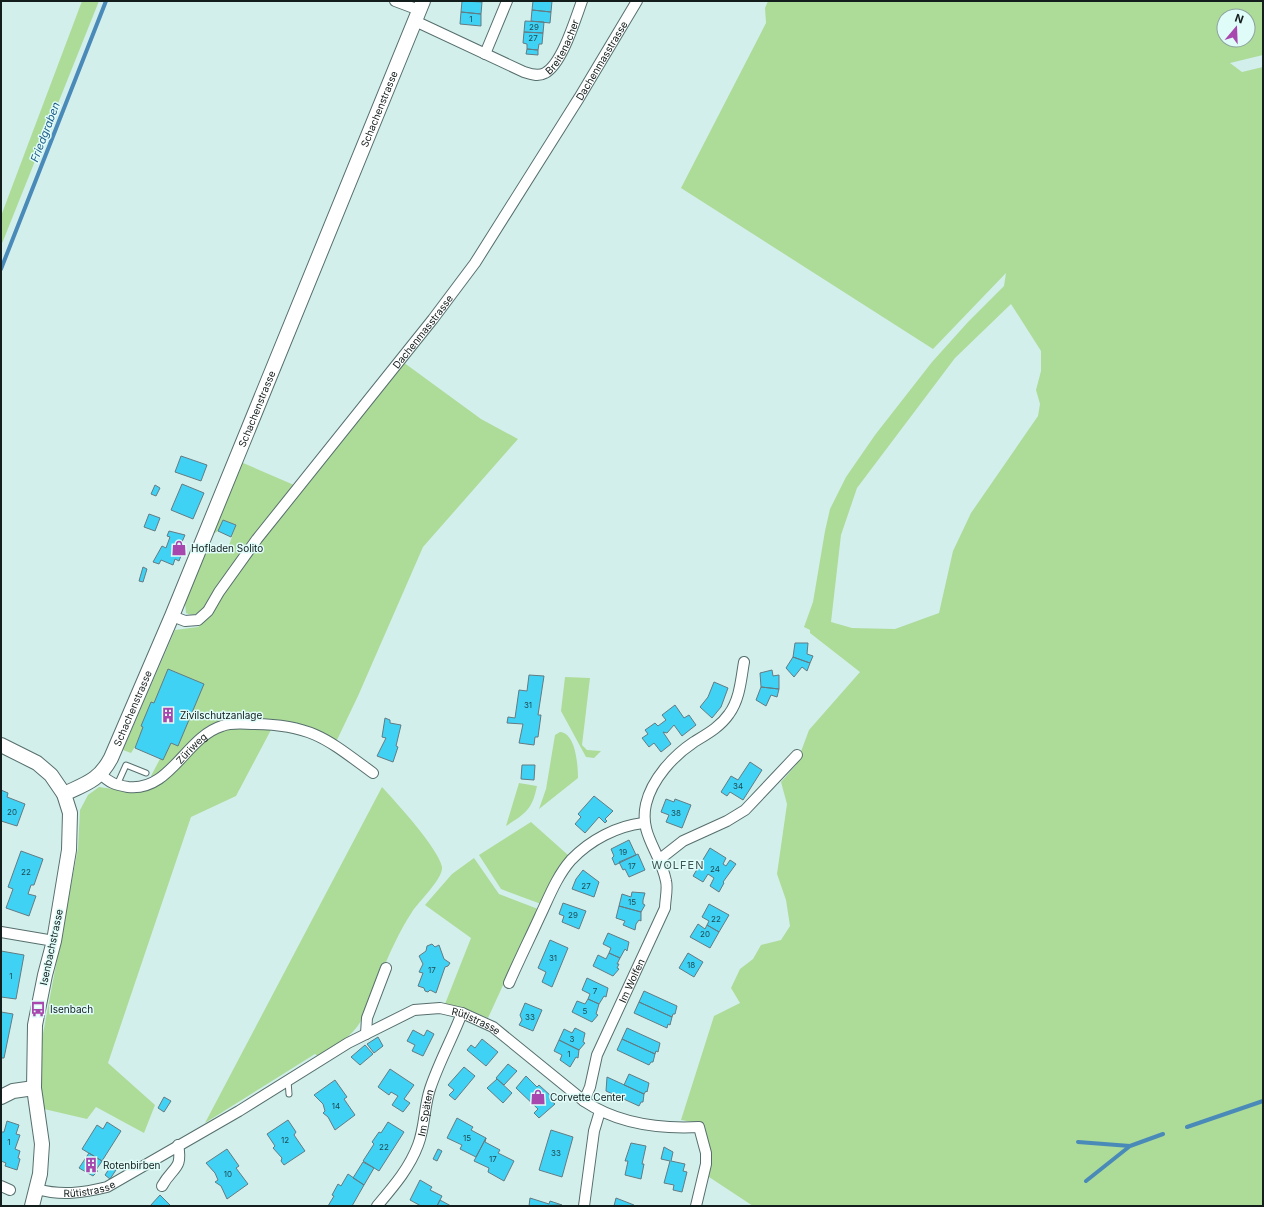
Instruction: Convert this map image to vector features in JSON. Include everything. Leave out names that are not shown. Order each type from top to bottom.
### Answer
[{"type":"street","name":"Breitenacher","points":[[394,1],[419,11],[485,54],[534,75],[544,74],[554,67],[582,1]]},
{"type":"street","points":[[485,54],[507,1]]},
{"type":"street","name":"Dachenmasstrasse","points":[[172,616],[185,621],[198,620],[208,611],[219,592],[257,539],[433,319],[475,263],[637,1]]},
{"type":"street","name":"Schachenstrasse","points":[[64,794],[90,782],[101,774],[111,758],[172,616],[419,11]]},
{"type":"street","name":"Im Wolfen","points":[[584,1101],[590,1087],[597,1055],[665,908],[667,883],[660,859],[649,840],[643,823],[646,803],[652,788],[670,762],[693,743],[714,730],[730,713],[736,702],[744,662]]},
{"type":"street","name":"Züriweg","points":[[116,785],[132,787],[145,785],[160,778],[199,738],[222,725],[237,724],[281,725],[317,734],[373,773]]},
{"type":"street","name":"Isenbachstrasse","points":[[1,745],[37,763],[51,775],[64,794],[70,813],[71,838],[54,941],[45,975],[35,1025],[34,1088],[42,1144],[37,1190],[32,1206]]},
{"type":"street","points":[[660,859],[683,841],[727,821],[744,810],[797,755]]},
{"type":"street","points":[[101,774],[109,782],[116,785]]},
{"type":"street","points":[[509,983],[555,883],[571,860],[590,844],[610,832],[623,826],[643,823]]},
{"type":"street","points":[[1,932],[54,941]]},
{"type":"street","points":[[366,1034],[367,1018],[386,968]]},
{"type":"street","name":"Rütistrasse","points":[[37,1190],[52,1194],[67,1194],[87,1192],[107,1187],[153,1162],[178,1145],[240,1111],[288,1080],[366,1034],[414,1010],[440,1008],[462,1013],[493,1027],[584,1101],[613,1117],[659,1126],[699,1127],[706,1153],[706,1164],[696,1206]]},
{"type":"street","name":"Im Späten","points":[[378,1206],[409,1164],[418,1144],[430,1091],[440,1062],[453,1037],[462,1013]]},
{"type":"street","points":[[1,1098],[13,1091],[34,1088]]},
{"type":"street","points":[[584,1206],[594,1131],[600,1111]]},
{"type":"street","points":[[162,1186],[169,1173],[179,1164],[181,1158],[178,1145]]},
{"type":"lane","points":[[116,785],[126,765],[146,773]]},
{"type":"lane","points":[[288,1080],[289,1094]]},
{"type":"green space","points":[[82,1],[99,1],[1,246],[1,216]]},
{"type":"green space","points":[[768,1],[1263,1],[1263,55],[1230,63],[1242,72],[1263,67],[1263,1206],[753,1206],[709,1177],[698,1123],[681,1120],[714,1016],[740,1003],[731,988],[740,969],[753,959],[761,945],[781,940],[790,926],[786,900],[777,874],[787,804],[781,782],[796,765],[809,730],[860,672],[810,633],[810,630],[804,627],[813,602],[830,509],[846,477],[875,435],[932,362],[968,322],[1004,286],[1006,273],[933,349],[681,188],[766,23],[765,8]],"holes":[[[1011,304],[1041,351],[1041,371],[1036,390],[1040,404],[1038,416],[971,513],[953,551],[939,613],[895,629],[852,628],[831,622],[841,535],[857,488],[955,358]]]},
{"type":"green space","points":[[403,362],[481,419],[518,439],[423,547],[358,696],[336,742],[320,732],[218,723],[163,772],[154,778],[151,776],[162,755],[138,742],[131,753],[123,750],[175,630],[198,627],[211,616],[222,594],[252,552]]},
{"type":"green space","points":[[241,462],[294,485],[205,608],[196,614],[192,615],[186,613],[185,603],[204,555],[217,548],[227,551],[236,525],[223,520],[218,531],[213,534]]},
{"type":"green space","points":[[565,677],[590,678],[582,745],[587,750],[601,751],[594,758],[586,757],[561,711]]},
{"type":"green space","points":[[236,727],[272,728],[236,796],[191,817],[108,1063],[155,1105],[144,1133],[96,1107],[87,1119],[44,1109],[40,1077],[42,1039],[78,848],[80,810],[88,795],[99,787],[127,791],[142,790],[219,730]]},
{"type":"green space","points":[[560,732],[570,738],[573,744],[577,758],[578,778],[539,809],[546,789],[555,735]]},
{"type":"green space","points":[[519,783],[537,786],[533,801],[519,818],[506,826]]},
{"type":"green space","points":[[382,787],[416,826],[433,849],[442,867],[439,878],[415,907],[394,943],[367,1009],[353,1032],[344,1040],[318,1056],[315,1054],[205,1123]]},
{"type":"green space","points":[[531,822],[568,855],[555,874],[541,904],[501,889],[479,855]]},
{"type":"green space","points":[[474,858],[499,894],[538,909],[488,1018],[461,1007],[445,1004],[471,938],[425,905],[452,874]]},
{"type":"building","points":[[462,1],[482,2],[481,14],[461,12]]},
{"type":"building","points":[[533,1],[552,1],[551,12],[532,10]]},
{"type":"building","points":[[532,10],[551,12],[550,23],[531,21]]},
{"type":"building","points":[[461,12],[481,14],[481,26],[460,24]]},
{"type":"building","points":[[525,21],[544,22],[543,33],[524,32]]},
{"type":"building","points":[[524,32],[543,33],[542,44],[539,44],[538,50],[527,49],[527,44],[523,43]]},
{"type":"building","points":[[527,49],[538,50],[538,55],[526,54]]},
{"type":"building","points":[[181,456],[207,465],[201,481],[175,472]]},
{"type":"building","points":[[182,484],[204,493],[193,519],[171,510]]},
{"type":"building","points":[[155,485],[160,488],[156,496],[151,494]]},
{"type":"building","points":[[149,514],[160,518],[155,531],[144,527]]},
{"type":"building","points":[[223,520],[236,525],[231,537],[218,531]]},
{"type":"building","points":[[169,531],[185,535],[178,551],[182,553],[179,561],[175,559],[173,565],[161,560],[159,564],[153,562],[162,546],[166,548],[170,537],[167,536]]},
{"type":"building","points":[[143,567],[147,569],[143,582],[139,581]]},
{"type":"building","points":[[795,643],[808,643],[807,654],[813,656],[810,663],[793,657]]},
{"type":"building","points":[[793,657],[810,663],[807,671],[802,667],[794,677],[786,668]]},
{"type":"building","name":"Zivilschutzanlage","points":[[168,669],[204,684],[178,746],[171,743],[163,760],[135,748],[143,727],[141,726],[151,702],[154,703]]},
{"type":"building","points":[[772,670],[773,676],[779,675],[779,689],[761,687],[760,673]]},
{"type":"building","points":[[529,675],[544,676],[538,715],[541,715],[538,737],[535,737],[534,745],[519,743],[523,724],[507,723],[508,717],[515,718],[519,690],[527,691]]},
{"type":"building","points":[[714,682],[728,688],[721,707],[712,718],[700,707],[708,697]]},
{"type":"building","points":[[761,687],[779,689],[777,697],[771,695],[766,706],[756,700]]},
{"type":"building","points":[[675,705],[684,718],[689,715],[696,725],[682,736],[674,725],[667,733],[663,732],[671,744],[661,752],[654,743],[649,747],[642,738],[648,734],[645,730],[655,723],[658,726],[666,720],[662,715]]},
{"type":"building","points":[[385,718],[390,720],[390,723],[401,725],[396,746],[398,747],[393,762],[377,756],[386,738],[382,737]]},
{"type":"building","points":[[750,762],[762,770],[743,800],[730,792],[727,796],[721,792],[731,776],[738,780]]},
{"type":"building","points":[[522,765],[535,765],[534,780],[521,779]]},
{"type":"building","points":[[1,790],[8,793],[7,797],[25,804],[17,826],[1,821]]},
{"type":"building","points":[[594,796],[613,811],[605,819],[607,821],[605,823],[599,817],[585,833],[575,824],[581,817],[578,814]]},
{"type":"building","points":[[666,799],[674,802],[675,799],[691,805],[682,828],[666,822],[669,815],[661,812]]},
{"type":"building","points":[[629,840],[636,855],[615,865],[612,858],[614,856],[611,849]]},
{"type":"building","points":[[710,848],[726,858],[723,864],[726,866],[730,860],[736,864],[723,882],[724,883],[719,892],[710,886],[714,878],[708,874],[703,882],[693,876]]},
{"type":"building","points":[[21,851],[43,859],[34,885],[31,885],[28,894],[36,896],[29,916],[6,908],[13,889],[8,887]]},
{"type":"building","points":[[638,854],[645,870],[629,877],[619,862]]},
{"type":"building","points":[[583,870],[599,882],[594,897],[572,889],[576,879]]},
{"type":"building","points":[[632,892],[645,893],[643,904],[645,905],[641,912],[619,906],[622,894],[631,897]]},
{"type":"building","points":[[563,903],[586,911],[579,929],[562,922],[564,916],[559,914]]},
{"type":"building","points":[[709,904],[729,915],[719,932],[707,925],[709,921],[702,917]]},
{"type":"building","points":[[619,906],[641,912],[641,921],[639,920],[636,924],[635,930],[623,925],[625,921],[616,918]]},
{"type":"building","points":[[698,924],[705,929],[707,925],[719,932],[710,948],[690,937]]},
{"type":"building","points":[[608,933],[629,942],[627,951],[625,949],[620,958],[609,953],[611,948],[603,944]]},
{"type":"building","points":[[550,940],[568,948],[552,987],[542,982],[546,972],[538,968]]},
{"type":"building","points":[[432,944],[435,947],[439,945],[444,959],[450,963],[445,967],[436,993],[430,990],[428,992],[425,991],[424,988],[418,986],[423,973],[419,972],[423,964],[419,956],[426,951],[427,946]]},
{"type":"building","points":[[1,951],[24,955],[16,999],[1,997]]},
{"type":"building","points":[[609,953],[620,958],[617,964],[619,964],[617,968],[619,969],[613,976],[593,966],[598,955],[606,959]]},
{"type":"building","points":[[688,953],[703,962],[694,977],[679,968]]},
{"type":"building","points":[[587,978],[608,988],[606,997],[604,996],[599,1004],[588,999],[590,994],[582,990]]},
{"type":"building","points":[[644,991],[677,1006],[675,1014],[673,1014],[672,1017],[639,1002]]},
{"type":"building","points":[[588,999],[599,1004],[596,1014],[598,1015],[592,1022],[572,1012],[577,1001],[585,1004]]},
{"type":"building","points":[[639,1002],[672,1017],[670,1025],[668,1024],[667,1028],[634,1013]]},
{"type":"building","points":[[525,1003],[542,1010],[533,1031],[519,1025],[522,1020],[520,1015]]},
{"type":"building","points":[[1,1012],[13,1014],[4,1058],[1,1058]]},
{"type":"building","points":[[575,1028],[585,1033],[583,1042],[585,1043],[579,1050],[559,1040],[564,1029],[572,1033]]},
{"type":"building","points":[[627,1028],[660,1043],[658,1052],[656,1051],[655,1054],[622,1039]]},
{"type":"building","points":[[413,1030],[424,1036],[427,1030],[434,1034],[423,1056],[412,1051],[415,1045],[407,1041]]},
{"type":"building","points":[[378,1037],[383,1046],[374,1053],[367,1044]]},
{"type":"building","points":[[482,1039],[498,1052],[486,1066],[467,1050],[471,1045],[475,1048]]},
{"type":"building","points":[[622,1039],[655,1054],[653,1062],[649,1065],[617,1050]]},
{"type":"building","points":[[559,1040],[579,1050],[578,1058],[576,1057],[570,1067],[560,1060],[562,1055],[554,1051]]},
{"type":"building","points":[[365,1045],[373,1054],[360,1065],[351,1057]]},
{"type":"building","points":[[508,1064],[517,1071],[504,1085],[496,1078]]},
{"type":"building","points":[[464,1067],[475,1076],[455,1100],[449,1095],[454,1090],[448,1085]]},
{"type":"building","points":[[390,1069],[414,1085],[404,1099],[410,1103],[403,1112],[392,1105],[398,1096],[391,1092],[389,1095],[378,1087]]},
{"type":"building","points":[[629,1074],[649,1083],[647,1092],[646,1091],[644,1094],[624,1085]]},
{"type":"building","name":"Corvette Center","points":[[526,1076],[537,1087],[539,1085],[551,1096],[549,1099],[555,1104],[539,1118],[534,1113],[538,1109],[516,1088]]},
{"type":"building","points":[[607,1077],[644,1094],[643,1102],[641,1102],[639,1106],[606,1091]]},
{"type":"building","points":[[497,1079],[512,1093],[503,1103],[487,1088]]},
{"type":"building","points":[[335,1080],[347,1097],[344,1099],[355,1115],[335,1130],[328,1117],[323,1113],[325,1111],[323,1104],[314,1095]]},
{"type":"building","points":[[164,1097],[171,1101],[164,1112],[158,1108]]},
{"type":"building","points":[[457,1118],[473,1127],[471,1130],[486,1138],[476,1157],[460,1149],[462,1145],[447,1138]]},
{"type":"building","points":[[288,1120],[296,1132],[294,1135],[305,1151],[284,1165],[281,1161],[282,1158],[273,1148],[275,1146],[267,1134]]},
{"type":"building","points":[[7,1121],[19,1125],[16,1134],[20,1135],[15,1149],[20,1151],[18,1158],[20,1159],[17,1170],[5,1166],[6,1163],[1,1161],[1,1132],[4,1132]]},
{"type":"building","points":[[107,1122],[121,1131],[102,1161],[82,1149],[97,1125],[103,1129]]},
{"type":"building","points":[[388,1122],[404,1132],[379,1171],[363,1161],[374,1144],[372,1142],[379,1132],[381,1133]]},
{"type":"building","points":[[551,1130],[573,1137],[562,1177],[539,1170]]},
{"type":"building","points":[[486,1138],[485,1142],[500,1150],[498,1153],[514,1161],[504,1181],[488,1172],[489,1168],[474,1161]]},
{"type":"building","points":[[631,1143],[646,1146],[642,1164],[644,1164],[641,1179],[625,1175],[628,1161],[625,1161]]},
{"type":"building","points":[[664,1147],[673,1152],[671,1161],[685,1164],[683,1171],[687,1172],[682,1192],[673,1190],[674,1185],[664,1183],[670,1161],[661,1159]]},
{"type":"building","points":[[227,1149],[239,1166],[236,1168],[248,1184],[227,1199],[221,1186],[215,1182],[218,1180],[215,1173],[206,1163]]},
{"type":"building","points":[[438,1149],[442,1151],[437,1161],[433,1159]]},
{"type":"building","name":"Rotenbirben","points":[[89,1153],[102,1161],[96,1170],[98,1171],[93,1176],[79,1168]]},
{"type":"building","points":[[363,1162],[374,1168],[364,1185],[353,1178]]},
{"type":"building","points":[[111,1166],[116,1170],[110,1179],[105,1175]]},
{"type":"building","points":[[348,1174],[364,1185],[352,1206],[328,1206],[334,1196],[332,1195],[338,1184],[341,1186]]},
{"type":"building","points":[[420,1180],[432,1187],[430,1190],[442,1196],[437,1206],[421,1206],[410,1200]]},
{"type":"building","points":[[160,1195],[171,1206],[150,1206]]},
{"type":"building","points":[[530,1198],[549,1204],[550,1201],[562,1205],[529,1206]]},
{"type":"building","points":[[616,1198],[634,1205],[634,1206],[614,1206]]},
{"type":"building","points":[[440,1200],[451,1206],[437,1206]]},
{"type":"waterway","name":"Friedgraben","points":[[1,269],[106,1]]},
{"type":"waterway","points":[[1187,1127],[1263,1101]]},
{"type":"waterway","points":[[1086,1181],[1130,1146],[1163,1134]]},
{"type":"waterway","points":[[1078,1142],[1130,1146]]},
{"type":"place","name":"Hofladen Solito","points":[[179,548]]},
{"type":"place","name":"Zivilschutzanlage","points":[[168,715]]},
{"type":"place","name":"Isenbach","points":[[38,1009]]},
{"type":"place","name":"Corvette Center","points":[[538,1097]]},
{"type":"place","name":"Rotenbirben","points":[[91,1165]]},
{"type":"district","name":"WOLFEN","points":[[678,865]]}]
